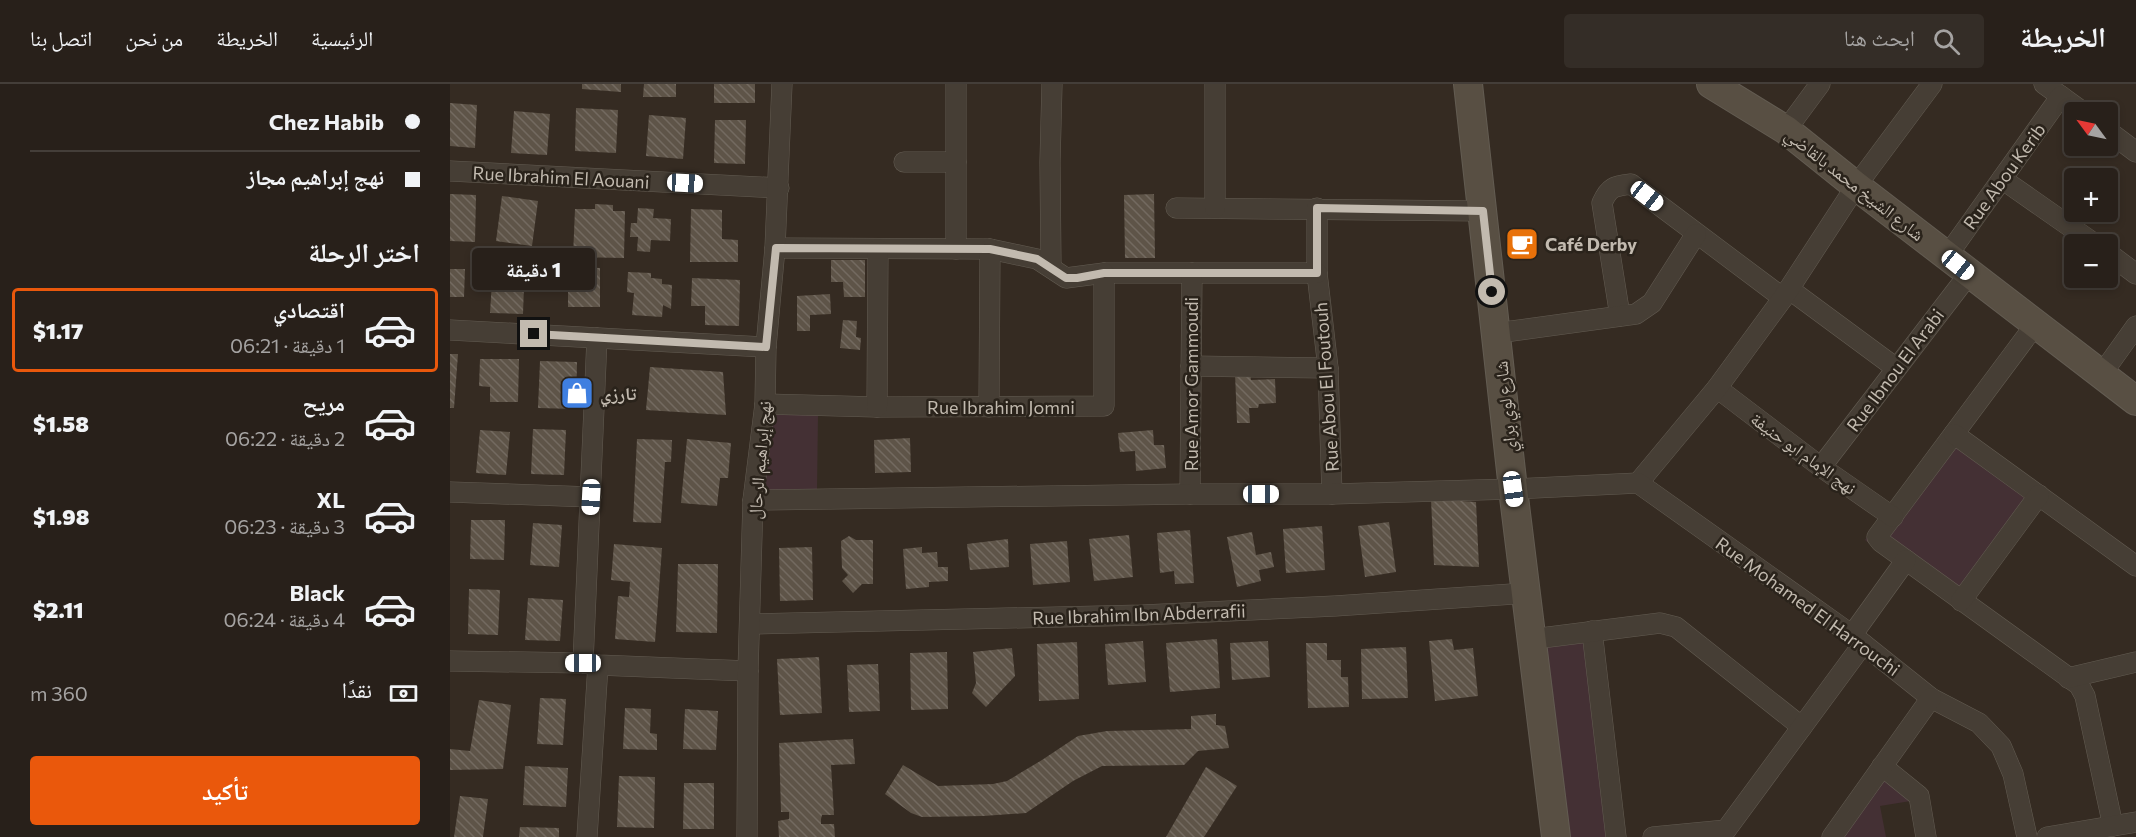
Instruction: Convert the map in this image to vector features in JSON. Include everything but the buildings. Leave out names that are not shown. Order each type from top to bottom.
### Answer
[{"type":"street","name":"نهج إبراهيم الرحال","points":[[747,837],[748,670],[753,500],[765,404],[766,347],[776,248],[782,84]]},
{"type":"street","points":[[956,84],[956,249]]},
{"type":"street","points":[[1051,267],[1052,84]]},
{"type":"street","points":[[1215,84],[1215,208]]},
{"type":"street","name":"شارع لوي براي","points":[[1468,84],[1513,489],[1528,593],[1556,837]]},
{"type":"street","name":"شارع الشيخ محمد بالقاضي","points":[[1711,84],[1786,130],[1969,274],[2136,401]]},
{"type":"street","points":[[1786,130],[1820,84]]},
{"type":"street","points":[[753,500],[1332,494],[1638,483],[1717,388],[1786,293],[1856,186],[1932,84]]},
{"type":"street","points":[[2044,84],[2069,102]]},
{"type":"street","name":"Rue Abou Kerib","points":[[1947,256],[2061,96]]},
{"type":"street","points":[[2118,138],[2136,152]]},
{"type":"street","points":[[903,162],[956,162]]},
{"type":"street","name":"Rue Ibrahim El Aouani","points":[[450,171],[779,188]]},
{"type":"street","points":[[2002,179],[2081,234]]},
{"type":"street","points":[[1620,316],[1602,203],[1606,194],[1614,186],[1631,184],[1696,234],[1896,368]]},
{"type":"street","points":[[1176,208],[1483,211]]},
{"type":"street","name":"Rue Abou El Foutouh","points":[[1317,208],[1317,273],[1328,368],[1332,494]]},
{"type":"street","points":[[1497,333],[1636,314],[1652,303],[1696,234]]},
{"type":"street","points":[[776,248],[990,249],[1037,259],[1066,278],[1104,273],[1317,273]]},
{"type":"street","points":[[877,407],[878,249]]},
{"type":"street","points":[[989,407],[990,249]]},
{"type":"street","points":[[2118,260],[2136,273]]},
{"type":"street","name":"Rue Ibrahim Jomni","points":[[765,404],[877,407],[1104,406],[1104,273]]},
{"type":"street","name":"Rue Amor Gammoudi","points":[[1190,494],[1192,273]]},
{"type":"street","name":"Rue Ibnou El Arabi","points":[[1821,467],[1969,274]]},
{"type":"street","points":[[2035,325],[1877,537],[1961,601],[2079,685],[2085,696],[2113,826]]},
{"type":"street","points":[[2101,375],[2136,326]]},
{"type":"street","points":[[450,330],[766,347]]},
{"type":"street","points":[[587,837],[591,497],[597,338]]},
{"type":"street","points":[[1191,366],[1328,368]]},
{"type":"street","name":"نهج الإمام ابو حنيفة","points":[[1717,388],[1821,467],[1893,517]]},
{"type":"street","points":[[1954,434],[2136,566]]},
{"type":"street","name":"Rue Mohamed El Harrouchi","points":[[1638,483],[1858,640],[1931,698],[1979,723],[2001,746],[2013,774],[2027,837]]},
{"type":"street","points":[[450,492],[591,497]]},
{"type":"street","points":[[1961,601],[2039,495]]},
{"type":"street","points":[[1653,837],[1727,833],[1802,728],[1906,560]]},
{"type":"street","name":"Rue Ibrahim Ibn Abderrafii","points":[[750,624],[1143,615],[1335,606],[1528,593]]},
{"type":"street","points":[[1533,639],[1660,623],[1676,627],[1802,728]]},
{"type":"street","points":[[1592,632],[1616,837]]},
{"type":"street","points":[[450,661],[748,670]]},
{"type":"street","points":[[2067,678],[2136,662]]},
{"type":"street","points":[[1832,837],[1931,698]]},
{"type":"street","points":[[1882,766],[1919,796],[1926,837]]},
{"type":"street","points":[[2048,837],[2136,822]]},
{"type":"shaded area","points":[[766,415],[818,415],[817,491],[765,490]]},
{"type":"shaded area","points":[[1952,421],[2050,493],[1963,612],[1865,540]]},
{"type":"shaded area","points":[[1586,639],[1609,837],[1558,837],[1536,645]]},
{"type":"shaded area","points":[[1879,757],[1929,798],[1880,806],[1886,837],[1823,837]]},
{"type":"place","name":"Café Derby","points":[[1522,244]]},
{"type":"place","name":"تارزي","points":[[577,393]]},
{"type":"route","points":[[534,334],[766,347],[776,248],[990,249],[1037,259],[1066,278],[1104,273],[1317,273],[1317,208],[1483,211],[1492,292]]}]
